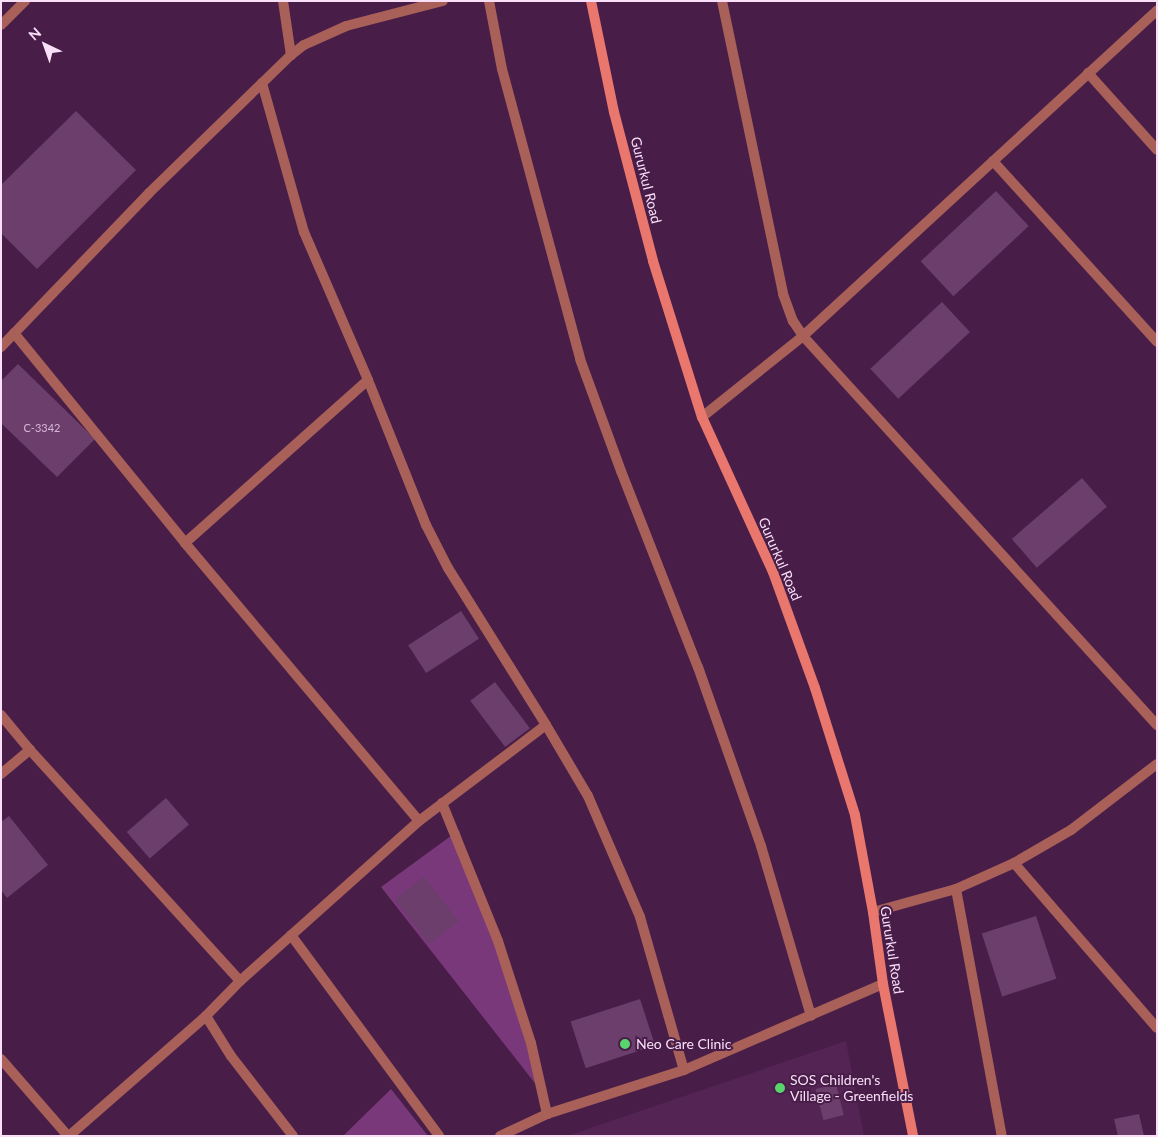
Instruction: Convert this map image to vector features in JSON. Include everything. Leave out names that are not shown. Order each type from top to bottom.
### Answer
[{"type":"street","points":[[1,25],[25,1]]},
{"type":"street","points":[[283,1],[291,55]]},
{"type":"street","points":[[1,347],[149,193],[291,55],[304,45],[346,26],[444,1]]},
{"type":"street","points":[[489,1],[502,69],[580,359],[621,472],[698,667],[761,846],[811,1016]]},
{"type":"street","name":"Gururkul Road","points":[[591,1],[614,112],[653,261],[702,417],[773,572],[815,688],[855,815],[873,912],[883,984],[913,1136]]},
{"type":"street","points":[[722,1],[783,294],[793,321],[803,336],[1157,725]]},
{"type":"street","points":[[702,417],[803,336],[1157,10]]},
{"type":"street","points":[[1088,74],[1157,150]]},
{"type":"street","points":[[262,83],[304,232],[368,380],[426,525],[448,568],[588,796],[640,918],[684,1070]]},
{"type":"street","points":[[993,161],[1157,342]]},
{"type":"street","points":[[14,333],[185,543],[419,821]]},
{"type":"street","points":[[185,543],[368,380]]},
{"type":"street","points":[[1,715],[30,750],[240,982]]},
{"type":"street","points":[[1,1059],[68,1136],[206,1016],[291,935],[419,821],[546,725]]},
{"type":"street","points":[[1,774],[30,750]]},
{"type":"street","points":[[873,912],[956,889],[1014,863],[1071,830],[1157,764]]},
{"type":"street","points":[[442,803],[498,941],[531,1043],[547,1114]]},
{"type":"street","points":[[1014,863],[1157,1028]]},
{"type":"street","points":[[956,889],[1002,1136]]},
{"type":"street","points":[[291,935],[439,1136]]},
{"type":"street","points":[[500,1136],[547,1114],[684,1070],[883,984]]},
{"type":"street","points":[[206,1016],[231,1056],[293,1136]]},
{"type":"shaded area","points":[[459,830],[545,1096],[381,887]]},
{"type":"shaded area","name":"SOS Children's Village - Greenfields","points":[[846,1041],[864,1136],[567,1136]]},
{"type":"shaded area","points":[[391,1089],[428,1136],[343,1136]]},
{"type":"building","points":[[76,111],[136,170],[37,269],[1,233],[1,185]]},
{"type":"building","points":[[996,191],[1029,226],[953,296],[921,261]]},
{"type":"building","points":[[942,302],[970,332],[898,399],[870,369]]},
{"type":"building","points":[[18,364],[95,439],[57,477],[1,423],[1,381]]},
{"type":"building","points":[[1082,478],[1107,507],[1037,568],[1012,539]]},
{"type":"building","points":[[461,611],[479,639],[426,673],[408,645]]},
{"type":"building","points":[[495,682],[530,728],[505,747],[470,701]]},
{"type":"building","points":[[166,798],[189,824],[150,859],[127,832]]},
{"type":"building","points":[[9,816],[48,865],[7,898],[1,890],[1,822]]},
{"type":"building","points":[[424,877],[458,921],[429,944],[395,900]]},
{"type":"building","points":[[1036,916],[1056,979],[1002,996],[982,934]]},
{"type":"building","points":[[640,999],[655,1046],[586,1068],[571,1022]]},
{"type":"building","points":[[836,1084],[844,1115],[823,1120],[816,1089]]},
{"type":"building","points":[[1139,1114],[1144,1136],[1118,1136],[1114,1119]]},
{"type":"place","name":"Neo Care Clinic","points":[[625,1044]]},
{"type":"place","name":"SOS Children's Village - Greenfields","points":[[780,1088]]}]
